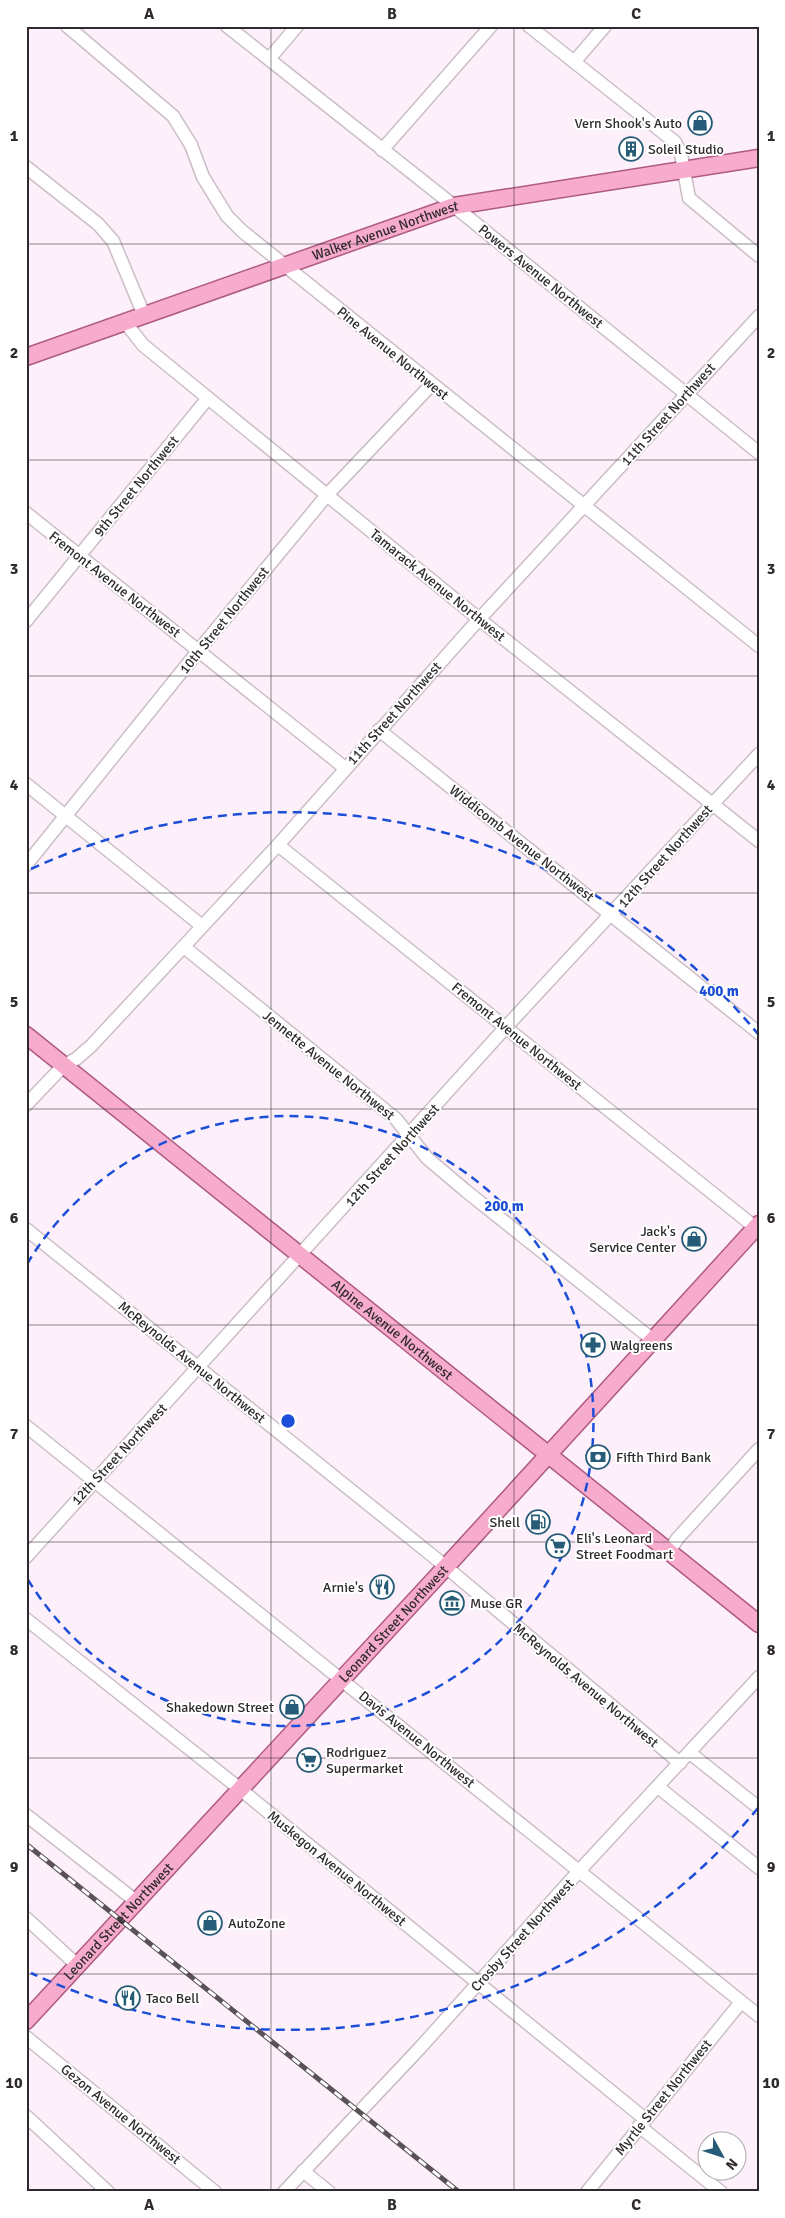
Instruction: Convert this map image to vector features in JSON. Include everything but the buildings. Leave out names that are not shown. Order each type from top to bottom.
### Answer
[{"type":"main road","name":"Walker Avenue Northwest","points":[[29,353],[126,322],[454,206],[759,158]]},
{"type":"main road","name":"Alpine Avenue Northwest","points":[[26,1035],[759,1624]]},
{"type":"main road","name":"Leonard Street Northwest","points":[[26,2021],[446,1568],[757,1226]]},
{"type":"street","name":"Pine Avenue Northwest","points":[[67,26],[173,116],[191,145],[203,176],[227,216],[284,265],[759,646]]},
{"type":"street","name":"Powers Avenue Northwest","points":[[227,26],[454,206],[759,453]]},
{"type":"street","points":[[269,59],[297,26]]},
{"type":"street","points":[[382,150],[492,26]]},
{"type":"street","points":[[529,26],[675,142],[681,154],[689,198],[759,256]]},
{"type":"street","points":[[574,62],[605,26]]},
{"type":"street","points":[[26,168],[98,224],[113,241],[144,315]]},
{"type":"street","name":"11th Street Northwest","points":[[26,1105],[64,1065],[76,1059],[91,1046],[184,947],[479,620],[585,506],[686,393],[759,316]]},
{"type":"street","name":"Tamarack Avenue Northwest","points":[[126,322],[143,345],[479,620],[759,841]]},
{"type":"street","name":"10th Street Northwest","points":[[26,865],[327,495],[432,384]]},
{"type":"street","name":"9th Street Northwest","points":[[26,621],[208,398]]},
{"type":"street","name":"Fremont Avenue Northwest","points":[[26,513],[345,768]]},
{"type":"street","name":"Widdicomb Avenue Northwest","points":[[379,730],[759,1033]]},
{"type":"street","name":"12th Street Northwest","points":[[26,1557],[506,1028],[759,754]]},
{"type":"street","points":[[26,784],[202,926]]},
{"type":"street","name":"Fremont Avenue Northwest","points":[[278,845],[757,1226]]},
{"type":"street","name":"Jennette Avenue Northwest","points":[[184,947],[396,1119],[426,1158],[653,1340]]},
{"type":"street","name":"McReynolds Avenue Northwest","points":[[26,1229],[446,1568],[680,1764]]},
{"type":"street","name":"Davis Avenue Northwest","points":[[26,1426],[342,1678],[759,2016]]},
{"type":"street","points":[[669,1552],[677,1539],[759,1449]]},
{"type":"street","name":"Muskegon Avenue Northwest","points":[[26,1619],[240,1789],[479,1983],[721,2192]]},
{"type":"street","name":"Crosby Street Northwest","points":[[284,2192],[419,2050],[579,1871],[759,1677]]},
{"type":"street","points":[[690,1752],[759,1808]]},
{"type":"street","points":[[658,1787],[759,1868]]},
{"type":"street","points":[[26,1815],[137,1902]]},
{"type":"street","points":[[26,1918],[76,1965]]},
{"type":"street","name":"Myrtle Street Northwest","points":[[587,2192],[741,2002]]},
{"type":"street","name":"Gezon Avenue Northwest","points":[[26,2037],[215,2192]]},
{"type":"street","points":[[26,2116],[108,2192]]},
{"type":"street","points":[[303,2171],[329,2192]]},
{"type":"railway","points":[[26,1844],[459,2192]]},
{"type":"place","name":"Vern Shook's Auto","points":[[700,123]]},
{"type":"place","name":"Soleil Studio","points":[[631,149]]},
{"type":"place","name":"Jack's Service Center","points":[[694,1239]]},
{"type":"place","name":"Walgreens","points":[[593,1345]]},
{"type":"place","name":"Fifth Third Bank","points":[[598,1457]]},
{"type":"place","name":"Shell","points":[[538,1522]]},
{"type":"place","name":"Eli's Leonard Street Foodmart","points":[[558,1546]]},
{"type":"place","name":"Arnie's","points":[[382,1587]]},
{"type":"place","name":"Muse GR","points":[[452,1603]]},
{"type":"place","name":"Shakedown Street","points":[[292,1707]]},
{"type":"place","name":"Rodriguez Supermarket","points":[[309,1760]]},
{"type":"place","name":"AutoZone","points":[[210,1923]]},
{"type":"place","name":"Taco Bell","points":[[128,1998]]}]
